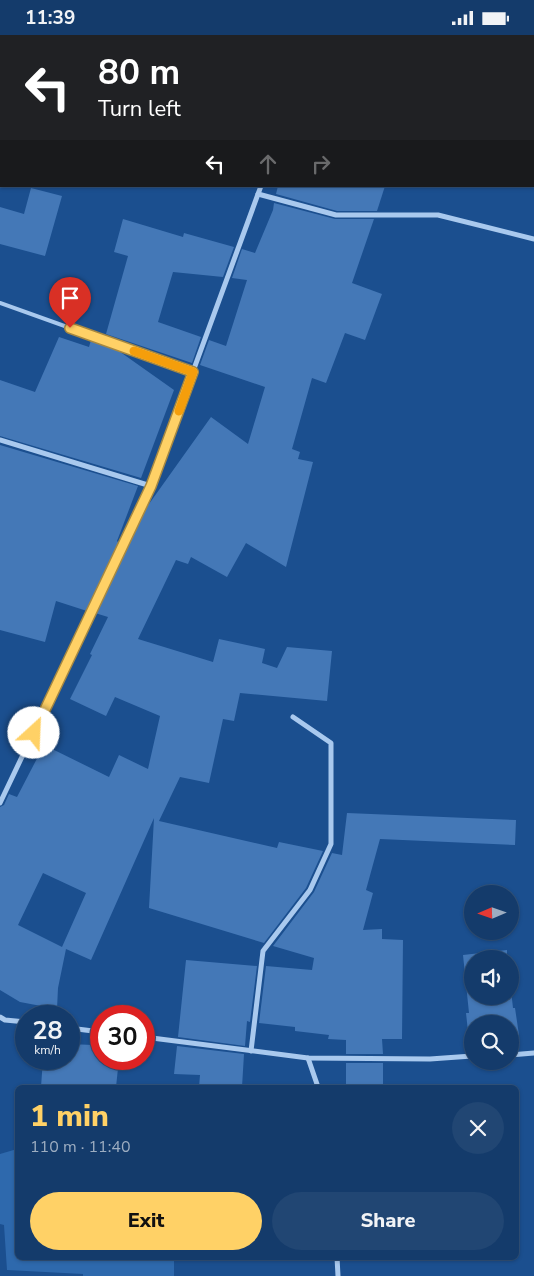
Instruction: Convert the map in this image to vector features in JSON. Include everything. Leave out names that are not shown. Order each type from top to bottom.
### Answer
[{"type":"street","points":[[0,803],[151,486],[261,187]]},
{"type":"street","points":[[258,194],[336,215],[438,215],[534,239]]},
{"type":"street","points":[[0,440],[151,486]]},
{"type":"street","points":[[251,1051],[262,951],[310,890],[331,844],[331,743],[294,717]]},
{"type":"street","points":[[0,1017],[5,1020],[15,1021]]},
{"type":"street","points":[[155,1038],[308,1058],[430,1059],[464,1057]]},
{"type":"street","points":[[519,1054],[534,1053]]},
{"type":"street","points":[[308,1058],[317,1085]]},
{"type":"street","points":[[337,1260],[338,1276]]},
{"type":"lane","points":[[0,303],[193,372]]},
{"type":"shaded area","points":[[15,1150],[15,1260],[174,1260],[174,1276],[83,1276],[83,1274],[7,1270],[4,1225],[0,1224],[0,1154]]},
{"type":"building","points":[[278,187],[385,187],[377,211],[337,211],[276,194]]},
{"type":"building","points":[[31,188],[62,196],[45,256],[0,244],[0,207],[24,214]]},
{"type":"building","points":[[274,203],[335,219],[374,219],[352,283],[382,294],[365,340],[345,333],[326,383],[312,378],[292,449],[300,452],[298,459],[313,462],[286,567],[246,543],[227,577],[191,557],[188,564],[176,560],[138,639],[213,662],[219,639],[265,649],[262,663],[277,668],[287,647],[332,651],[327,701],[240,693],[234,721],[223,719],[209,783],[180,777],[159,821],[277,848],[279,842],[323,851],[306,888],[264,943],[149,908],[154,818],[91,960],[66,949],[58,988],[57,1005],[36,1005],[20,1002],[0,990],[0,807],[4,805],[9,794],[17,797],[44,745],[109,777],[119,755],[148,769],[160,716],[115,697],[106,716],[70,699],[108,617],[95,613],[144,511],[211,417],[248,444],[265,387],[200,365],[209,340],[226,346],[247,280],[232,278],[242,249],[255,253],[273,210]],"holes":[[[43,873],[86,893],[62,947],[18,925]]]},
{"type":"building","points":[[123,219],[183,237],[184,233],[234,247],[223,277],[173,272],[158,322],[201,337],[192,363],[106,334],[128,256],[114,252]]},
{"type":"building","points":[[59,337],[89,347],[91,340],[116,349],[174,390],[141,478],[0,436],[0,380],[35,392]]},
{"type":"building","points":[[0,445],[138,486],[117,541],[119,543],[87,611],[56,601],[45,642],[0,630]]},
{"type":"building","points":[[347,813],[516,820],[515,845],[380,839],[366,890],[373,893],[363,930],[382,929],[382,939],[403,940],[402,1039],[382,1039],[383,1054],[346,1054],[346,1040],[328,1039],[329,1035],[295,1031],[295,1027],[259,1023],[266,966],[312,970],[314,958],[273,946],[314,892],[332,853],[342,855]]},
{"type":"building","points":[[186,960],[257,966],[250,1022],[247,1021],[245,1046],[178,1037]]},
{"type":"building","points":[[468,1005],[513,1005],[516,1015],[466,1015],[466,1013],[469,1013]]},
{"type":"building","points":[[80,1044],[90,1045],[90,1070],[118,1070],[116,1085],[41,1085],[42,1070],[80,1070]]},
{"type":"building","points":[[177,1046],[244,1054],[242,1085],[199,1085],[200,1075],[174,1074]]},
{"type":"building","points":[[346,1063],[383,1063],[383,1085],[346,1085]]},
{"type":"slow traffic","points":[[134,351],[193,372],[179,411]]},
{"type":"route","points":[[34,733],[151,486],[193,372],[70,328]]}]
